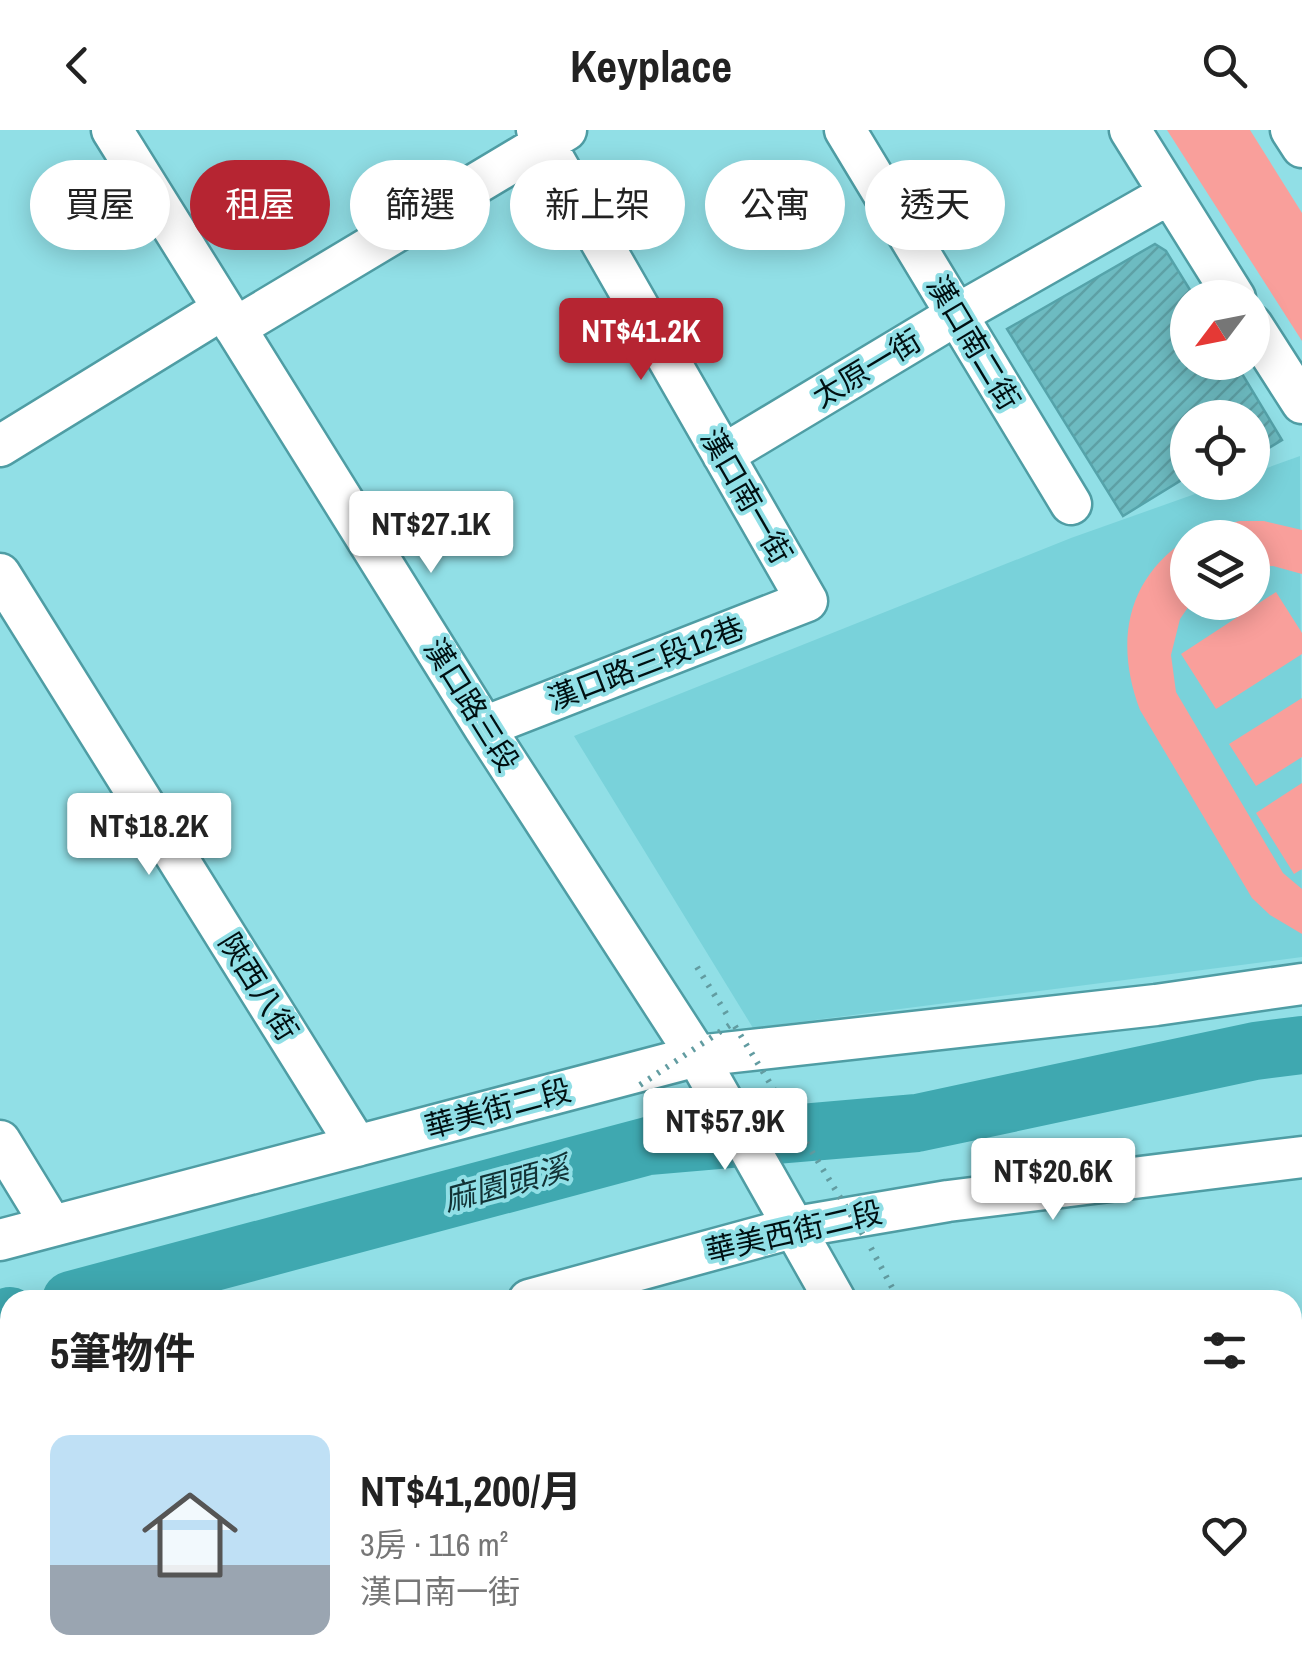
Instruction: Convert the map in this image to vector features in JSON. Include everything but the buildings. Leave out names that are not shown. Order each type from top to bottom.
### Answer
[{"type":"street","name":"漢口路三段","points":[[112,130],[484,726],[697,1056],[830,1290]]},
{"type":"street","name":"漢口南二街","points":[[845,130],[1071,504]]},
{"type":"street","points":[[1130,130],[1224,280]]},
{"type":"street","points":[[1292,130],[1302,147]]},
{"type":"street","points":[[0,446],[549,134]]},
{"type":"street","name":"漢口南一街","points":[[549,134],[723,456],[808,601]]},
{"type":"street","name":"太原一街","points":[[723,456],[956,315],[1169,194]]},
{"type":"street","points":[[1270,353],[1302,403]]},
{"type":"street","name":"陝西八街","points":[[0,574],[358,1146]]},
{"type":"street","name":"漢口路三段12巷","points":[[484,726],[808,601]]},
{"type":"street","name":"華美街二段","points":[[0,1240],[697,1056],[1156,1005],[1302,984]]},
{"type":"street","points":[[0,1141],[52,1226]]},
{"type":"street","name":"華美西街二段","points":[[566,1290],[796,1227],[948,1201],[1302,1157]]},
{"type":"path","points":[[697,967],[895,1290]]},
{"type":"path","points":[[640,1085],[733,1023]]},
{"type":"shaded area","points":[[1167,130],[1250,130],[1302,213],[1302,341],[1270,291],[1270,280],[1263,280]]},
{"type":"shaded area","points":[[1300,456],[1302,957],[753,1028],[574,736],[1071,538],[1178,500],[1270,500],[1270,467]]},
{"type":"shaded area","points":[[1270,522],[1302,530],[1302,574],[1270,566]]},
{"type":"shaded area","points":[[1170,552],[1170,620],[1180,620],[1171,655],[1176,692],[1283,873],[1302,889],[1302,934],[1270,915],[1252,898],[1140,710],[1128,661],[1131,615],[1138,594]]},
{"type":"shaded area","points":[[1276,592],[1302,633],[1302,654],[1216,709],[1181,654],[1233,620],[1270,620],[1270,596]]},
{"type":"shaded area","points":[[1302,698],[1302,757],[1256,786],[1229,744]]},
{"type":"shaded area","points":[[1302,783],[1302,869],[1294,874],[1256,813]]},
{"type":"waterway","name":"麻園頭溪","points":[[108,1290],[648,1146],[917,1123],[1255,1051],[1302,1045]]}]
